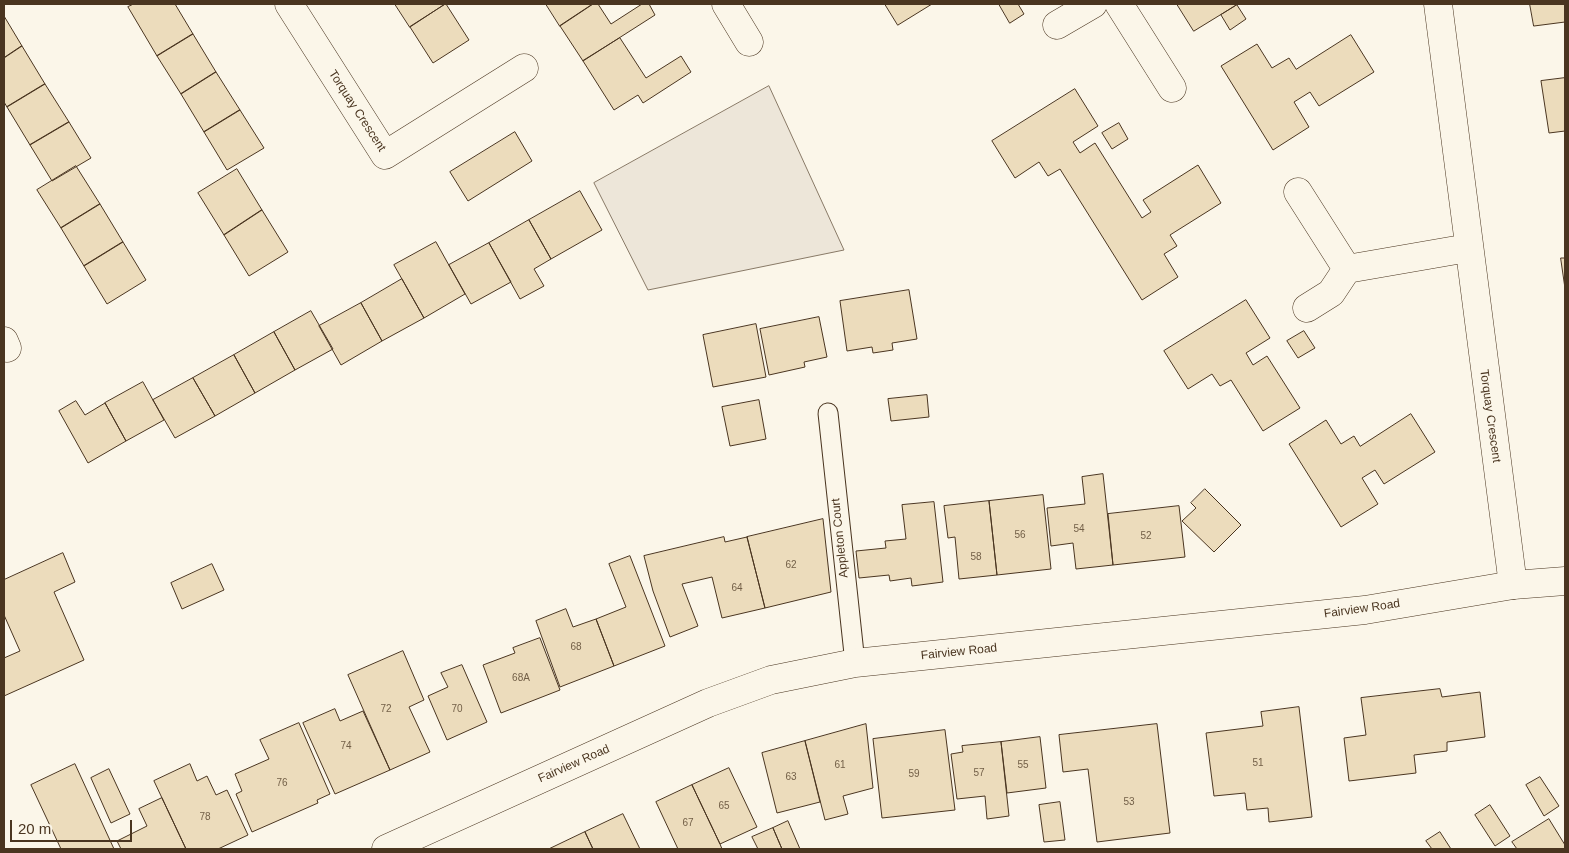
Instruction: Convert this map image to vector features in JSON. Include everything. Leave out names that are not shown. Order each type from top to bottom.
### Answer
[{"type":"street","name":"Torquay Crescent","points":[[289,4],[385,155],[524,68]]},
{"type":"street","points":[[726,4],[749,42]]},
{"type":"street","points":[[1057,26],[1092,4]]},
{"type":"street","points":[[1119,4],[1172,88]]},
{"type":"street","name":"Torquay Crescent","points":[[1438,4],[1513,585]]},
{"type":"street","points":[[1298,192],[1347,269]]},
{"type":"street","points":[[1307,308],[1332,293],[1347,269],[1468,248]]},
{"type":"street","name":"Fairview Road","points":[[386,849],[708,704],[771,680],[855,663],[1365,610],[1513,585],[1565,581]]},
{"type":"lane","name":"Appleton Court","points":[[828,413],[855,663]]},
{"type":"shaded area","points":[[769,86],[844,250],[648,290],[594,183]]},
{"type":"building","points":[[134,4],[175,4],[193,34],[157,56],[128,7]]},
{"type":"building","points":[[395,4],[445,4],[410,27]]},
{"type":"building","points":[[446,4],[469,40],[433,63],[410,27]]},
{"type":"building","points":[[546,4],[593,4],[560,26]]},
{"type":"building","points":[[593,4],[598,4],[611,24],[642,4],[649,4],[655,15],[583,61],[560,26]]},
{"type":"building","points":[[885,4],[932,4],[898,25]]},
{"type":"building","points":[[999,4],[1018,4],[1024,14],[1010,23]]},
{"type":"building","points":[[1177,4],[1238,4],[1194,31]]},
{"type":"building","points":[[1530,4],[1565,4],[1565,22],[1534,26]]},
{"type":"building","points":[[1237,5],[1246,19],[1230,30],[1221,15]]},
{"type":"building","points":[[4,16],[22,46],[4,58]]},
{"type":"building","points":[[193,34],[216,72],[181,94],[157,56]]},
{"type":"building","points":[[1351,35],[1374,72],[1319,106],[1310,92],[1294,102],[1309,127],[1273,150],[1221,66],[1257,44],[1272,68],[1289,58],[1296,69]]},
{"type":"building","points":[[620,38],[646,78],[681,56],[691,72],[643,103],[638,95],[614,110],[583,61]]},
{"type":"building","points":[[22,46],[45,84],[7,107],[4,102],[4,58]]},
{"type":"building","points":[[216,72],[240,110],[204,132],[181,94]]},
{"type":"building","points":[[1565,78],[1565,131],[1549,133],[1541,81]]},
{"type":"building","points":[[45,84],[69,122],[30,145],[7,107]]},
{"type":"building","points":[[1075,89],[1098,126],[1073,142],[1080,153],[1095,143],[1142,218],[1151,212],[1143,200],[1198,165],[1221,203],[1170,235],[1177,246],[1164,254],[1178,277],[1142,300],[1060,169],[1048,176],[1039,162],[1015,178],[992,141]]},
{"type":"building","points":[[240,110],[264,148],[227,170],[204,132]]},
{"type":"building","points":[[69,122],[91,158],[52,181],[30,145]]},
{"type":"building","points":[[1119,123],[1128,139],[1112,149],[1102,133]]},
{"type":"building","points":[[515,132],[532,161],[468,201],[450,172]]},
{"type":"building","points":[[76,166],[100,204],[61,228],[37,190]]},
{"type":"building","points":[[237,169],[262,210],[224,235],[198,193]]},
{"type":"building","points":[[580,191],[602,230],[551,259],[529,220]]},
{"type":"building","points":[[100,204],[123,242],[84,266],[61,228]]},
{"type":"building","points":[[262,210],[288,252],[249,276],[224,235]]},
{"type":"building","points":[[529,220],[551,259],[534,269],[544,286],[520,299],[489,243]]},
{"type":"building","points":[[123,242],[146,280],[107,304],[84,266]]},
{"type":"building","points":[[436,242],[465,294],[424,318],[394,265]]},
{"type":"building","points":[[489,243],[511,282],[471,304],[449,265]]},
{"type":"building","points":[[1561,258],[1565,258],[1565,288]]},
{"type":"building","points":[[402,279],[424,318],[382,341],[361,303]]},
{"type":"building","points":[[909,290],[917,339],[892,343],[893,350],[873,353],[872,347],[847,351],[840,301]]},
{"type":"building","points":[[1246,300],[1270,338],[1246,353],[1253,365],[1267,356],[1300,408],[1263,431],[1231,380],[1220,386],[1212,374],[1188,389],[1164,351]]},
{"type":"building","points":[[361,303],[382,341],[341,365],[319,326]]},
{"type":"building","points":[[311,311],[333,349],[295,370],[274,332]]},
{"type":"building","points":[[819,317],[827,357],[804,362],[805,367],[769,375],[760,329]]},
{"type":"building","points":[[756,324],[766,377],[713,387],[703,335]]},
{"type":"building","points":[[1304,331],[1315,348],[1298,358],[1287,341]]},
{"type":"building","points":[[274,332],[295,370],[255,393],[234,355]]},
{"type":"building","points":[[234,355],[255,393],[215,416],[193,378]]},
{"type":"building","points":[[193,378],[215,416],[175,438],[153,400]]},
{"type":"building","points":[[143,382],[164,420],[126,441],[105,403]]},
{"type":"building","points":[[927,395],[929,417],[891,421],[888,399]]},
{"type":"building","points":[[759,400],[766,439],[730,446],[722,407]]},
{"type":"building","points":[[76,401],[85,415],[105,403],[126,441],[88,463],[59,411]]},
{"type":"building","points":[[1411,414],[1435,452],[1384,484],[1375,470],[1362,478],[1378,504],[1341,527],[1289,444],[1326,420],[1341,444],[1354,436],[1360,446]]},
{"type":"building","points":[[1103,474],[1113,565],[1076,569],[1073,543],[1051,546],[1047,508],[1085,504],[1082,477]]},
{"type":"building","points":[[1205,489],[1241,525],[1214,552],[1182,521],[1196,508],[1191,503]]},
{"type":"building","points":[[1043,495],[1051,569],[997,575],[989,501]]},
{"type":"building","points":[[989,501],[997,575],[959,579],[955,537],[948,538],[944,506]]},
{"type":"building","points":[[934,502],[943,582],[912,586],[911,578],[890,581],[889,575],[859,578],[856,551],[886,548],[885,541],[906,539],[902,505]]},
{"type":"building","points":[[1179,506],[1185,557],[1113,565],[1108,514]]},
{"type":"building","points":[[823,519],[831,592],[765,608],[747,537]]},
{"type":"building","points":[[724,537],[725,542],[747,537],[765,608],[722,618],[712,577],[682,584],[698,626],[670,637],[653,591],[644,556]]},
{"type":"building","points":[[63,553],[75,582],[54,592],[84,660],[4,696],[4,658],[20,651],[4,615],[4,580]]},
{"type":"building","points":[[630,556],[665,646],[614,666],[596,619],[626,607],[609,564]]},
{"type":"building","points":[[212,564],[224,590],[182,609],[171,583]]},
{"type":"building","points":[[566,609],[573,627],[596,619],[614,666],[560,687],[536,621]]},
{"type":"building","points":[[540,638],[560,690],[501,713],[483,665],[515,653],[513,648]]},
{"type":"building","points":[[403,651],[424,700],[409,707],[430,752],[390,770],[348,675]]},
{"type":"building","points":[[462,665],[487,722],[447,740],[428,696],[448,687],[441,673]]},
{"type":"building","points":[[1440,689],[1442,697],[1480,692],[1485,737],[1447,742],[1447,751],[1414,755],[1416,773],[1349,781],[1344,738],[1366,735],[1361,698]]},
{"type":"building","points":[[1299,707],[1312,817],[1269,822],[1268,808],[1247,810],[1245,793],[1214,796],[1206,733],[1263,726],[1261,712]]},
{"type":"building","points":[[335,709],[340,721],[363,711],[390,770],[335,794],[303,723]]},
{"type":"building","points":[[299,723],[330,794],[317,800],[318,803],[252,832],[236,794],[242,791],[235,774],[269,759],[260,740]]},
{"type":"building","points":[[866,724],[873,788],[843,796],[848,814],[825,820],[805,741]]},
{"type":"building","points":[[1157,724],[1170,833],[1097,842],[1088,769],[1063,772],[1059,735]]},
{"type":"building","points":[[945,730],[955,810],[882,818],[873,739]]},
{"type":"building","points":[[1040,737],[1046,788],[1007,793],[1001,742]]},
{"type":"building","points":[[805,741],[820,802],[777,813],[762,753]]},
{"type":"building","points":[[1001,742],[1009,816],[987,819],[985,796],[957,799],[951,754],[963,752],[962,746]]},
{"type":"building","points":[[75,764],[114,849],[61,849],[31,785]]},
{"type":"building","points":[[190,764],[197,781],[207,776],[216,795],[227,790],[248,835],[218,849],[186,849],[154,781]]},
{"type":"building","points":[[729,768],[757,827],[720,844],[692,785]]},
{"type":"building","points":[[109,769],[130,814],[111,823],[91,778]]},
{"type":"building","points":[[1540,777],[1559,806],[1544,816],[1526,785]]},
{"type":"building","points":[[692,785],[722,849],[678,849],[656,802]]},
{"type":"building","points":[[162,798],[186,849],[121,849],[117,841],[147,826],[139,809]]},
{"type":"building","points":[[1060,802],[1065,840],[1044,842],[1039,805]]},
{"type":"building","points":[[1490,805],[1510,836],[1495,846],[1475,815]]},
{"type":"building","points":[[623,814],[640,849],[593,849],[585,832]]},
{"type":"building","points":[[1549,819],[1565,845],[1565,849],[1517,849],[1512,842]]},
{"type":"building","points":[[788,821],[800,849],[782,849],[773,828]]},
{"type":"building","points":[[773,828],[782,849],[758,849],[752,837]]},
{"type":"building","points":[[585,832],[593,849],[549,849]]},
{"type":"building","points":[[1440,832],[1451,849],[1432,849],[1426,841]]}]
